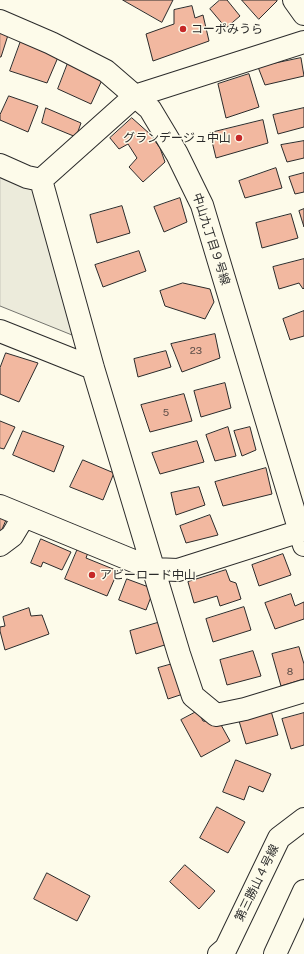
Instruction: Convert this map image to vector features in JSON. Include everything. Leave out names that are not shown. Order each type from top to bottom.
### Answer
[{"type":"street","points":[[294,0],[304,14]]},
{"type":"street","name":"中山九丁目９号線","points":[[0,21],[51,43],[106,71],[150,109],[177,154],[202,205],[303,536]]},
{"type":"street","points":[[42,180],[135,96],[304,42]]},
{"type":"street","points":[[0,164],[27,176],[42,180]]},
{"type":"street","points":[[42,180],[93,368],[153,569],[193,696],[216,715],[245,709],[304,691]]},
{"type":"street","points":[[0,331],[93,368]]},
{"type":"street","points":[[0,506],[153,569],[178,570],[303,536]]},
{"type":"street","points":[[0,545],[12,536],[24,516]]},
{"type":"street","name":"第三勝山４号線","points":[[219,954],[226,948],[280,838],[304,819]]},
{"type":"street","points":[[275,954],[304,891]]},
{"type":"shaded area","points":[[0,174],[32,186],[75,327],[72,335],[0,306]]},
{"type":"building","points":[[123,0],[173,0],[162,22]]},
{"type":"building","points":[[220,0],[227,0],[240,16],[226,28],[210,9]]},
{"type":"building","points":[[242,0],[277,0],[277,1],[259,19]]},
{"type":"building","name":"コーポみうら","points":[[192,6],[195,18],[203,15],[209,41],[153,61],[146,34],[174,24],[174,10]]},
{"type":"building","points":[[0,28],[9,32],[1,57],[0,57]]},
{"type":"building","points":[[22,38],[59,55],[47,83],[10,71]]},
{"type":"building","points":[[301,58],[304,76],[265,85],[258,67]]},
{"type":"building","points":[[68,63],[102,80],[91,104],[58,89]]},
{"type":"building","points":[[249,74],[259,107],[226,118],[218,84]]},
{"type":"building","points":[[9,96],[38,106],[28,132],[0,120],[0,115]]},
{"type":"building","points":[[46,108],[81,123],[76,137],[42,123]]},
{"type":"building","points":[[304,108],[304,127],[278,134],[273,115]]},
{"type":"building","points":[[132,118],[150,134],[160,148],[165,162],[143,182],[129,167],[137,158],[128,144],[119,149],[110,138]]},
{"type":"building","name":"グランデージュ中山","points":[[263,120],[268,143],[216,158],[210,133]]},
{"type":"building","points":[[304,141],[304,158],[287,162],[281,145]]},
{"type":"building","points":[[276,168],[282,188],[245,198],[239,181]]},
{"type":"building","points":[[304,173],[304,192],[295,194],[289,177]]},
{"type":"building","points":[[180,198],[187,222],[164,232],[154,207]]},
{"type":"building","points":[[122,206],[130,233],[97,243],[90,215]]},
{"type":"building","points":[[304,209],[304,227],[299,211]]},
{"type":"building","points":[[291,214],[298,238],[262,248],[256,223]]},
{"type":"building","points":[[139,251],[146,271],[103,287],[95,265]]},
{"type":"building","points":[[304,259],[304,288],[303,289],[299,283],[279,289],[273,267]]},
{"type":"building","points":[[183,283],[210,289],[214,302],[205,319],[165,306],[160,291]]},
{"type":"building","points":[[304,311],[304,336],[290,340],[283,319]]},
{"type":"building","points":[[215,334],[220,358],[182,372],[171,344]]},
{"type":"building","points":[[166,351],[171,367],[138,377],[134,359]]},
{"type":"building","points":[[6,353],[38,363],[19,402],[0,394],[0,368]]},
{"type":"building","points":[[225,383],[231,408],[201,417],[194,391]]},
{"type":"building","points":[[184,394],[192,421],[150,432],[141,405]]},
{"type":"building","points":[[0,421],[15,427],[4,449],[0,448]]},
{"type":"building","points":[[228,427],[236,456],[215,461],[206,435]]},
{"type":"building","points":[[250,427],[256,450],[242,456],[234,431]]},
{"type":"building","points":[[23,431],[64,446],[54,472],[13,455]]},
{"type":"building","points":[[197,441],[204,462],[160,474],[152,453]]},
{"type":"building","points":[[83,460],[114,473],[103,500],[70,487]]},
{"type":"building","points":[[266,468],[272,494],[223,506],[215,482]]},
{"type":"building","points":[[199,487],[205,505],[176,515],[171,493]]},
{"type":"building","points":[[210,515],[218,535],[186,543],[180,526]]},
{"type":"building","points":[[0,517],[6,520],[0,534]]},
{"type":"building","points":[[41,539],[71,552],[62,570],[43,562],[41,567],[31,563]]},
{"type":"building","name":"アビーロード中山","points":[[79,546],[89,550],[86,558],[118,571],[107,596],[65,579]]},
{"type":"building","points":[[283,554],[291,575],[259,586],[252,565]]},
{"type":"building","points":[[226,570],[230,581],[236,583],[241,599],[220,606],[217,596],[194,603],[188,582]]},
{"type":"building","points":[[127,579],[154,589],[146,610],[119,600]]},
{"type":"building","points":[[291,594],[295,606],[304,602],[304,619],[275,629],[265,603]]},
{"type":"building","points":[[244,607],[251,630],[213,642],[206,619]]},
{"type":"building","points":[[29,608],[31,616],[42,615],[49,634],[5,650],[0,631],[0,627],[5,626],[3,617]]},
{"type":"building","points":[[164,621],[171,643],[136,654],[130,631]]},
{"type":"building","points":[[299,647],[304,664],[304,679],[281,686],[272,654]]},
{"type":"building","points":[[253,651],[261,676],[227,685],[220,660]]},
{"type":"building","points":[[176,663],[186,693],[168,699],[158,668]]},
{"type":"building","points":[[198,711],[203,721],[220,723],[230,741],[201,757],[181,720]]},
{"type":"building","points":[[271,711],[278,735],[246,744],[239,721]]},
{"type":"building","points":[[304,713],[304,745],[291,749],[282,719]]},
{"type":"building","points":[[236,760],[271,774],[263,792],[249,786],[244,800],[223,792]]},
{"type":"building","points":[[217,807],[245,822],[228,853],[200,838]]},
{"type":"building","points":[[185,865],[215,891],[199,909],[170,882]]},
{"type":"building","points":[[47,873],[90,896],[77,921],[34,899]]},
{"type":"place","name":"コーポみうら","points":[[183,29]]},
{"type":"place","name":"グランデージュ中山","points":[[239,138]]},
{"type":"place","name":"アビーロード中山","points":[[92,575]]}]
